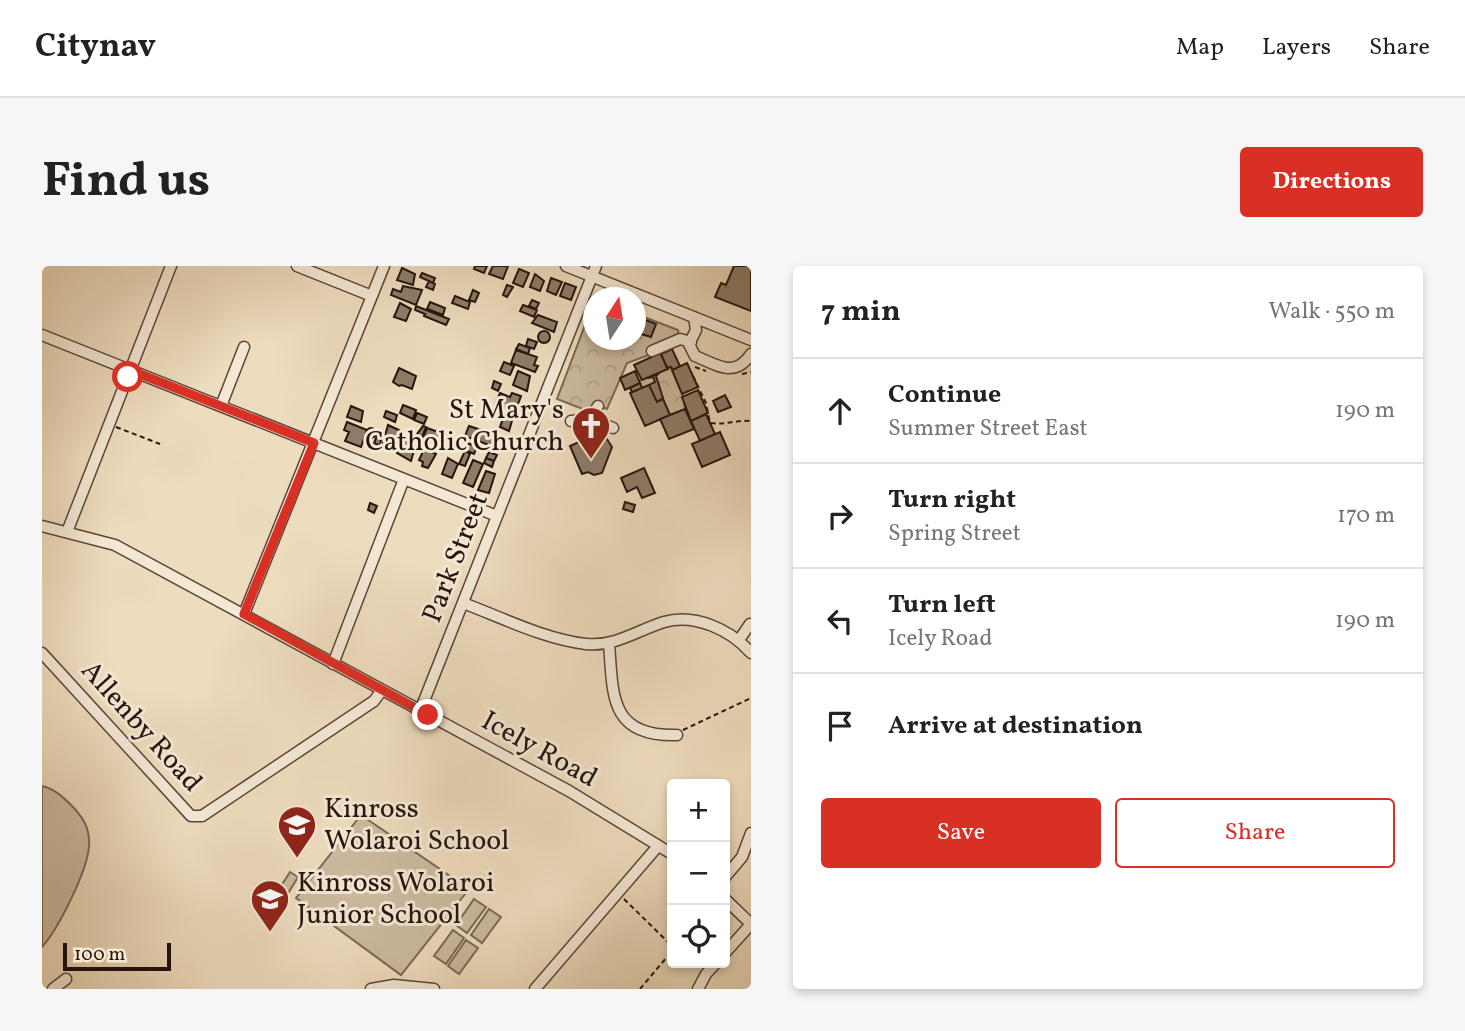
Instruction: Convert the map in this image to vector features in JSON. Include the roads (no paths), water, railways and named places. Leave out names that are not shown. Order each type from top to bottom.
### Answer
[{"type":"street","points":[[67,532],[171,266]]},
{"type":"street","points":[[297,266],[372,296]]},
{"type":"street","points":[[244,614],[384,266]]},
{"type":"street","points":[[566,266],[594,271],[751,340]]},
{"type":"street","name":"Park Street","points":[[420,710],[594,271]]},
{"type":"street","points":[[694,317],[696,330],[689,344],[695,356],[727,368],[739,368],[751,354]]},
{"type":"street","points":[[42,335],[497,516]]},
{"type":"street","points":[[652,351],[680,339],[691,342]]},
{"type":"street","points":[[221,406],[244,347]]},
{"type":"street","points":[[590,419],[598,406]]},
{"type":"street","points":[[571,421],[590,419],[613,428]]},
{"type":"street","points":[[333,664],[404,479]]},
{"type":"street","name":"Icely Road","points":[[42,526],[115,545],[584,800],[667,851]]},
{"type":"street","points":[[463,603],[555,639],[589,644],[609,643],[667,621],[698,621],[723,630],[739,640],[751,653]]},
{"type":"street","points":[[739,640],[750,624]]},
{"type":"street","points":[[609,643],[614,699],[623,718],[637,729],[657,736],[677,735]]},
{"type":"street","name":"Allenby Road","points":[[42,653],[191,816],[196,817],[202,816],[374,701],[383,690]]},
{"type":"street","points":[[730,871],[742,857],[751,833]]},
{"type":"street","points":[[536,989],[658,846]]},
{"type":"street","points":[[730,904],[751,924],[730,947]]},
{"type":"street","points":[[698,989],[711,968]]},
{"type":"street","points":[[53,989],[66,979]]},
{"type":"street","points":[[371,989],[394,985],[434,989]]},
{"type":"place","name":"St Mary's Catholic Church","points":[[591,460]]},
{"type":"place","name":"Kinross Wolaroi School","points":[[297,859]]},
{"type":"place","name":"Kinross Wolaroi Junior School","points":[[270,933]]}]
